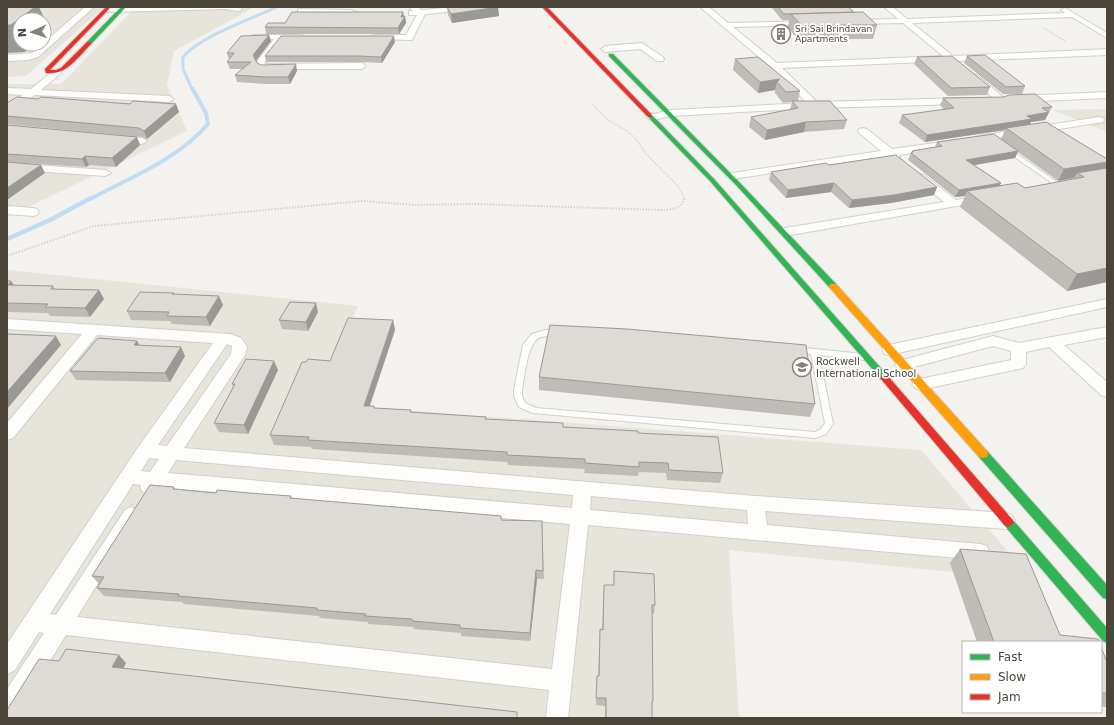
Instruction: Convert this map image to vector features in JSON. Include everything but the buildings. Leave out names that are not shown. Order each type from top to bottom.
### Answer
[{"type":"main road","points":[[544,7],[712,180],[1107,637]]},
{"type":"main road","points":[[108,8],[73,42],[47,70],[48,72],[63,70],[123,8]]},
{"type":"main road","points":[[73,42],[90,41]]},
{"type":"main road","points":[[582,45],[599,45],[671,114],[732,176],[784,232],[1107,594]]},
{"type":"street","points":[[7,58],[35,55],[90,7]]},
{"type":"street","points":[[413,7],[421,14]]},
{"type":"street","points":[[406,13],[421,14],[481,7]]},
{"type":"street","points":[[704,7],[728,25],[775,66],[815,105]]},
{"type":"street","points":[[888,7],[1001,100]]},
{"type":"street","points":[[1060,7],[1107,36]]},
{"type":"street","points":[[108,8],[238,9]]},
{"type":"street","points":[[301,11],[361,12]]},
{"type":"street","points":[[363,37],[409,38],[421,14]]},
{"type":"street","points":[[843,23],[1073,15]]},
{"type":"street","points":[[728,25],[820,23]]},
{"type":"street","points":[[52,27],[68,27]]},
{"type":"street","points":[[256,37],[310,37]]},
{"type":"street","points":[[280,37],[260,63],[263,67],[362,66]]},
{"type":"street","points":[[599,45],[642,46],[660,59]]},
{"type":"street","points":[[775,66],[1107,52]]},
{"type":"street","points":[[7,103],[29,92],[48,72]]},
{"type":"street","points":[[7,109],[57,72]]},
{"type":"street","points":[[7,91],[169,99]]},
{"type":"street","points":[[986,100],[1107,95]]},
{"type":"street","points":[[652,117],[671,114],[815,105],[970,100]]},
{"type":"street","points":[[732,176],[890,153],[995,140],[1104,120]]},
{"type":"street","points":[[862,131],[902,162]]},
{"type":"street","points":[[110,138],[142,141]]},
{"type":"street","points":[[7,166],[105,173]]},
{"type":"street","points":[[913,172],[954,204]]},
{"type":"street","points":[[1043,188],[1062,185]]},
{"type":"street","points":[[784,232],[991,197]]},
{"type":"street","points":[[7,210],[33,212]]},
{"type":"street","points":[[889,350],[1107,303]]},
{"type":"street","points":[[7,324],[94,329],[237,341],[241,347],[238,355],[170,454],[7,709]]},
{"type":"street","points":[[7,434],[94,329]]},
{"type":"street","points":[[902,365],[993,341],[1019,348],[1107,332]]},
{"type":"street","points":[[7,663],[145,451],[222,340]]},
{"type":"street","points":[[1052,342],[1107,391]]},
{"type":"street","points":[[920,384],[1018,364],[1019,348]]},
{"type":"street","points":[[145,451],[755,503],[1006,521]]},
{"type":"street","points":[[128,477],[1039,557]]},
{"type":"street","points":[[557,718],[583,488]]},
{"type":"street","points":[[755,503],[758,532]]},
{"type":"street","points":[[33,622],[561,681]]},
{"type":"lane","points":[[1005,147],[1062,185]]},
{"type":"lane","points":[[564,333],[545,333],[535,336],[527,345],[518,390],[518,396],[522,405],[535,411],[815,435],[823,432],[829,424],[814,352]]},
{"type":"lane","points":[[783,349],[866,358]]},
{"type":"path","points":[[1024,17],[1069,42]]},
{"type":"path","points":[[7,256],[94,226],[362,201],[415,205],[474,204],[658,210],[674,210],[682,206],[685,199],[678,186],[646,154],[636,139],[627,131],[608,120],[593,105]]},
{"type":"shaded area","points":[[7,7],[104,7],[26,76],[7,77]]},
{"type":"shaded area","points":[[136,7],[255,7],[174,51],[167,85],[187,131],[7,217],[7,84],[61,84]]},
{"type":"shaded area","points":[[1107,109],[1107,132],[1053,110]]},
{"type":"shaded area","points":[[7,270],[358,306],[314,403],[921,450],[1032,580],[729,550],[739,718],[7,718]]},
{"type":"waterway","points":[[192,89],[183,69],[183,57],[191,49],[214,35],[277,7]]},
{"type":"waterway","points":[[90,199],[168,158],[196,137],[208,124],[206,113],[192,88]]},
{"type":"waterway","points":[[7,239],[50,220],[91,198]]},
{"type":"traffic: fast","points":[[89,43],[124,7]]},
{"type":"traffic: fast","points":[[611,55],[739,185],[833,286]]},
{"type":"traffic: fast","points":[[650,116],[712,180],[884,377]]},
{"type":"traffic: fast","points":[[983,454],[1107,594]]},
{"type":"traffic: fast","points":[[1008,522],[1107,637]]},
{"type":"traffic: slow","points":[[833,286],[983,454]]},
{"type":"traffic: jam","points":[[89,43],[63,69],[57,72],[48,72],[47,70],[109,7]]},
{"type":"traffic: jam","points":[[544,7],[650,116]]},
{"type":"traffic: jam","points":[[884,377],[1008,522]]},
{"type":"place","name":"Sri Sai Brindavan Apartments","points":[[781,34]]},
{"type":"place","name":"Rockwell International School","points":[[802,367]]}]
